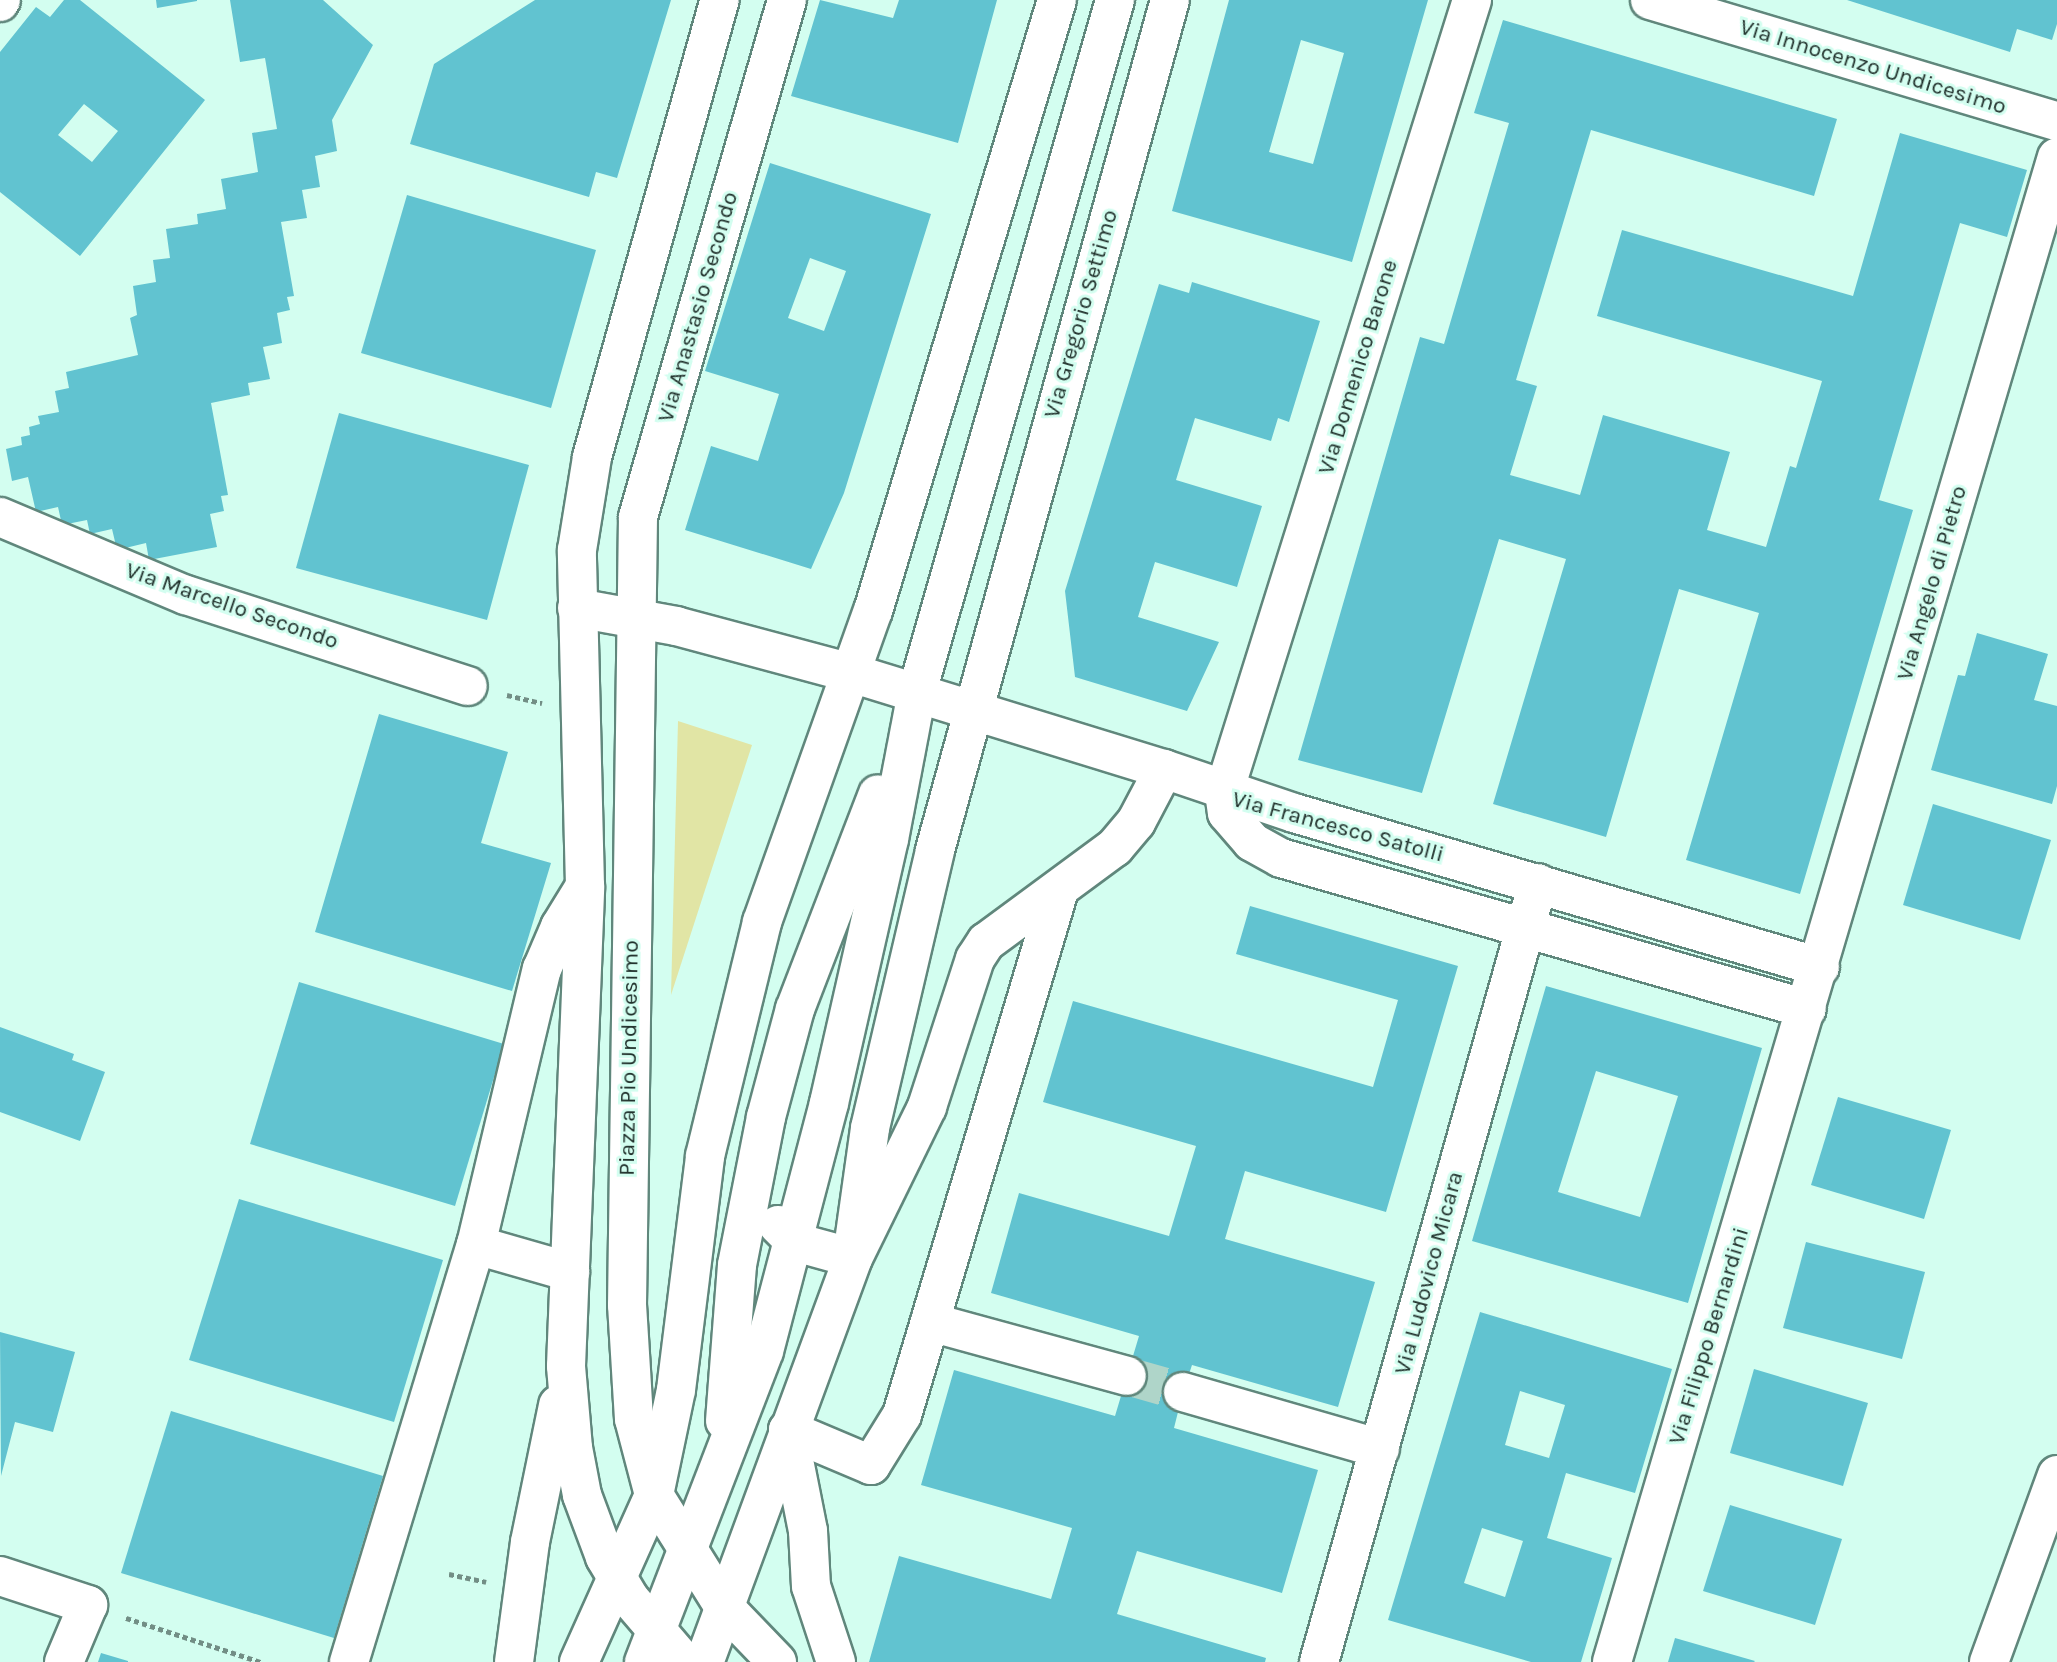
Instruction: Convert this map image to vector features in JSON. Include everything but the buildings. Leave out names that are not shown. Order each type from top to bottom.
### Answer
[{"type":"main road","points":[[514,1662],[530,1542],[566,1366],[585,887],[577,608],[580,525],[592,457],[720,0]]},
{"type":"main road","name":"Via Anastasio Secondo","points":[[636,618],[635,541],[641,505],[787,0]]},
{"type":"main road","points":[[579,1662],[618,1581],[654,1495],[676,1390],[705,1156],[733,1027],[790,834],[876,601],[1057,0]]},
{"type":"main road","points":[[723,1462],[731,1319],[751,1187],[795,1009],[847,880],[916,692],[1115,0]]},
{"type":"main road","name":"Via Gregorio Settimo","points":[[972,708],[1170,0]]},
{"type":"main road","name":"Via Domenico Barone","points":[[1224,792],[1472,0]]},
{"type":"main road","name":"Via Innocenzo Undicesimo","points":[[1650,0],[2057,121]]},
{"type":"main road","name":"Via Angelo di Pietro","points":[[1807,1009],[2057,157]]},
{"type":"main road","name":"Via Marcello Secondo","points":[[0,517],[186,594],[481,688]]},
{"type":"main road","points":[[577,608],[636,618],[851,673],[1164,769],[1224,792]]},
{"type":"main road","name":"Piazza Pio Undicesimo","points":[[636,618],[628,1357],[637,1438],[654,1495],[687,1554],[724,1607],[777,1662]]},
{"type":"main road","points":[[651,1647],[764,1351],[795,1242],[889,839],[916,692]]},
{"type":"main road","points":[[853,1258],[870,1128],[972,708]]},
{"type":"main road","points":[[704,1662],[853,1258],[927,1107],[979,950],[1059,890],[1128,833],[1164,769]]},
{"type":"main road","name":"Via Francesco Satolli","points":[[1224,792],[1820,967]]},
{"type":"main road","name":"Via Francesco Satolli","points":[[1224,792],[1232,822],[1267,853],[1807,1009]]},
{"type":"main road","points":[[847,880],[828,1008],[777,1213],[784,1235],[795,1242],[853,1258]]},
{"type":"main road","name":"Via Ludovico Micara","points":[[1319,1662],[1538,883]]},
{"type":"main road","points":[[349,1662],[477,1245],[542,969],[560,927],[585,887]]},
{"type":"main road","points":[[788,1430],[871,1465],[902,1415],[1059,890]]},
{"type":"main road","name":"Via Filippo Bernardini","points":[[1612,1662],[1807,1009]]},
{"type":"main road","points":[[477,1245],[570,1272]]},
{"type":"main road","points":[[930,1322],[1127,1376]]},
{"type":"main road","points":[[566,1366],[582,1495],[618,1581],[651,1647],[684,1662]]},
{"type":"main road","points":[[1183,1392],[1381,1449]]},
{"type":"main road","points":[[788,1430],[808,1531],[811,1586],[836,1662]]},
{"type":"main road","points":[[1989,1662],[2057,1475]]},
{"type":"main road","points":[[0,1576],[88,1605],[64,1662]]},
{"type":"path","points":[[481,688],[581,713]]},
{"type":"path","points":[[449,1574],[488,1583]]},
{"type":"path","points":[[88,1605],[261,1662]]},
{"type":"green space","points":[[678,721],[752,745],[671,995]]},
{"type":"tunnel","points":[[1127,1376],[1183,1392]]}]
